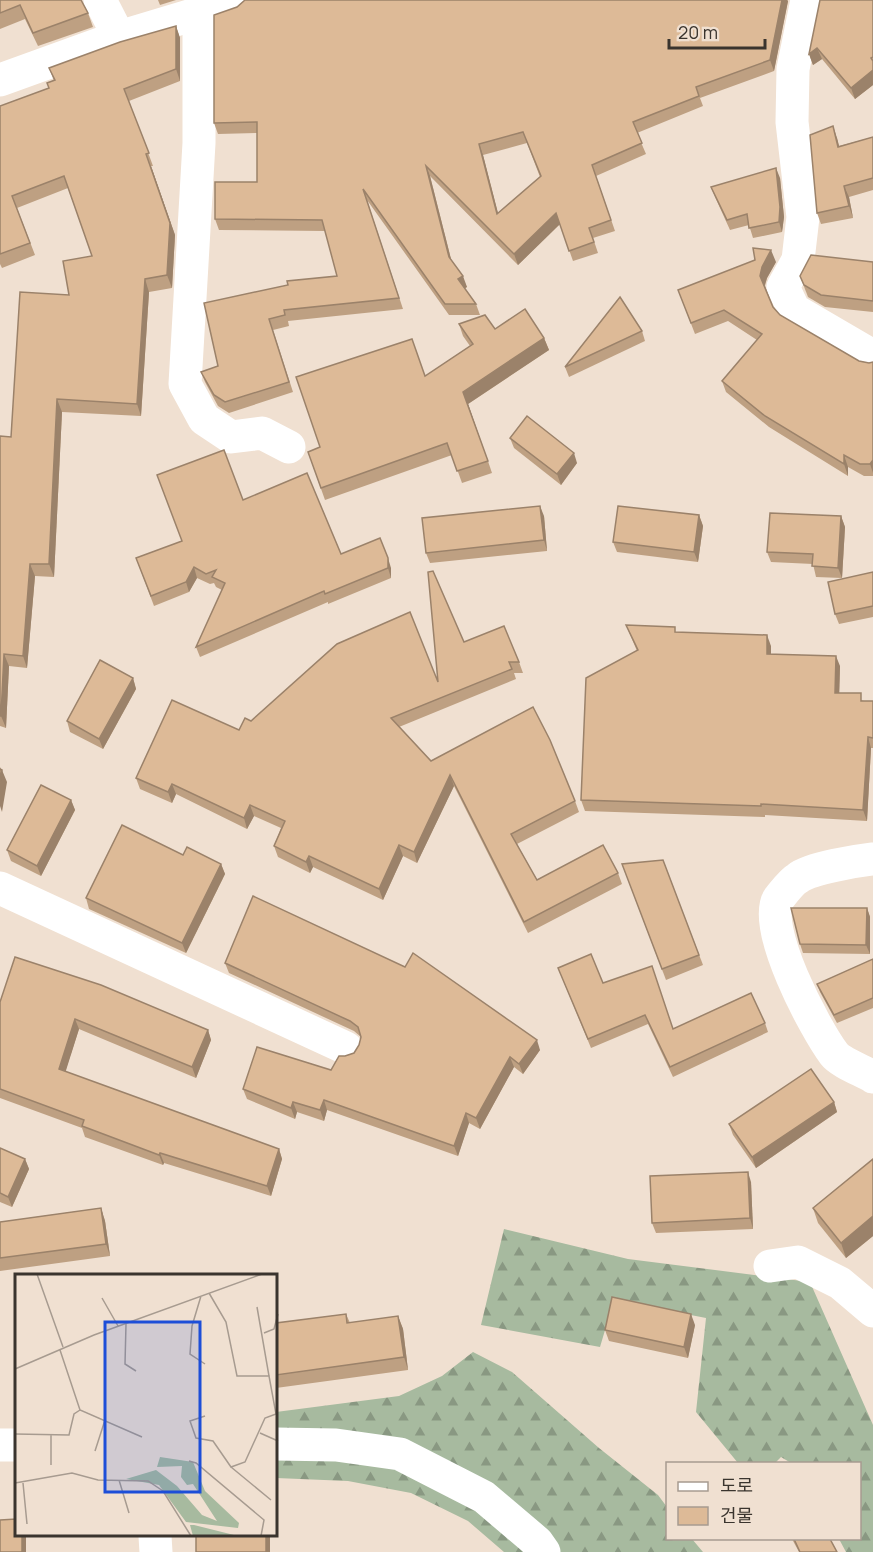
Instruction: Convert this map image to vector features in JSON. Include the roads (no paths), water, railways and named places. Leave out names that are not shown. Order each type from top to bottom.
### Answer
[{"type":"street","points":[[100,0],[119,37]]},
{"type":"street","points":[[0,80],[119,37],[234,0]]},
{"type":"street","points":[[807,0],[793,69],[792,122],[802,217],[798,260],[783,287],[794,310],[873,357]]},
{"type":"street","points":[[199,13],[199,143],[185,384],[204,418],[231,437],[262,433],[289,447]]},
{"type":"street","points":[[873,859],[841,863],[798,877],[777,900],[775,920],[782,951],[806,1007],[835,1056],[873,1077]]},
{"type":"street","points":[[2,897],[346,1048]]},
{"type":"street","points":[[770,1266],[798,1262],[840,1283],[873,1311]]},
{"type":"street","points":[[278,1444],[336,1445],[400,1454],[484,1497],[537,1542],[544,1552]]},
{"type":"street","points":[[155,1537],[156,1552]]}]
